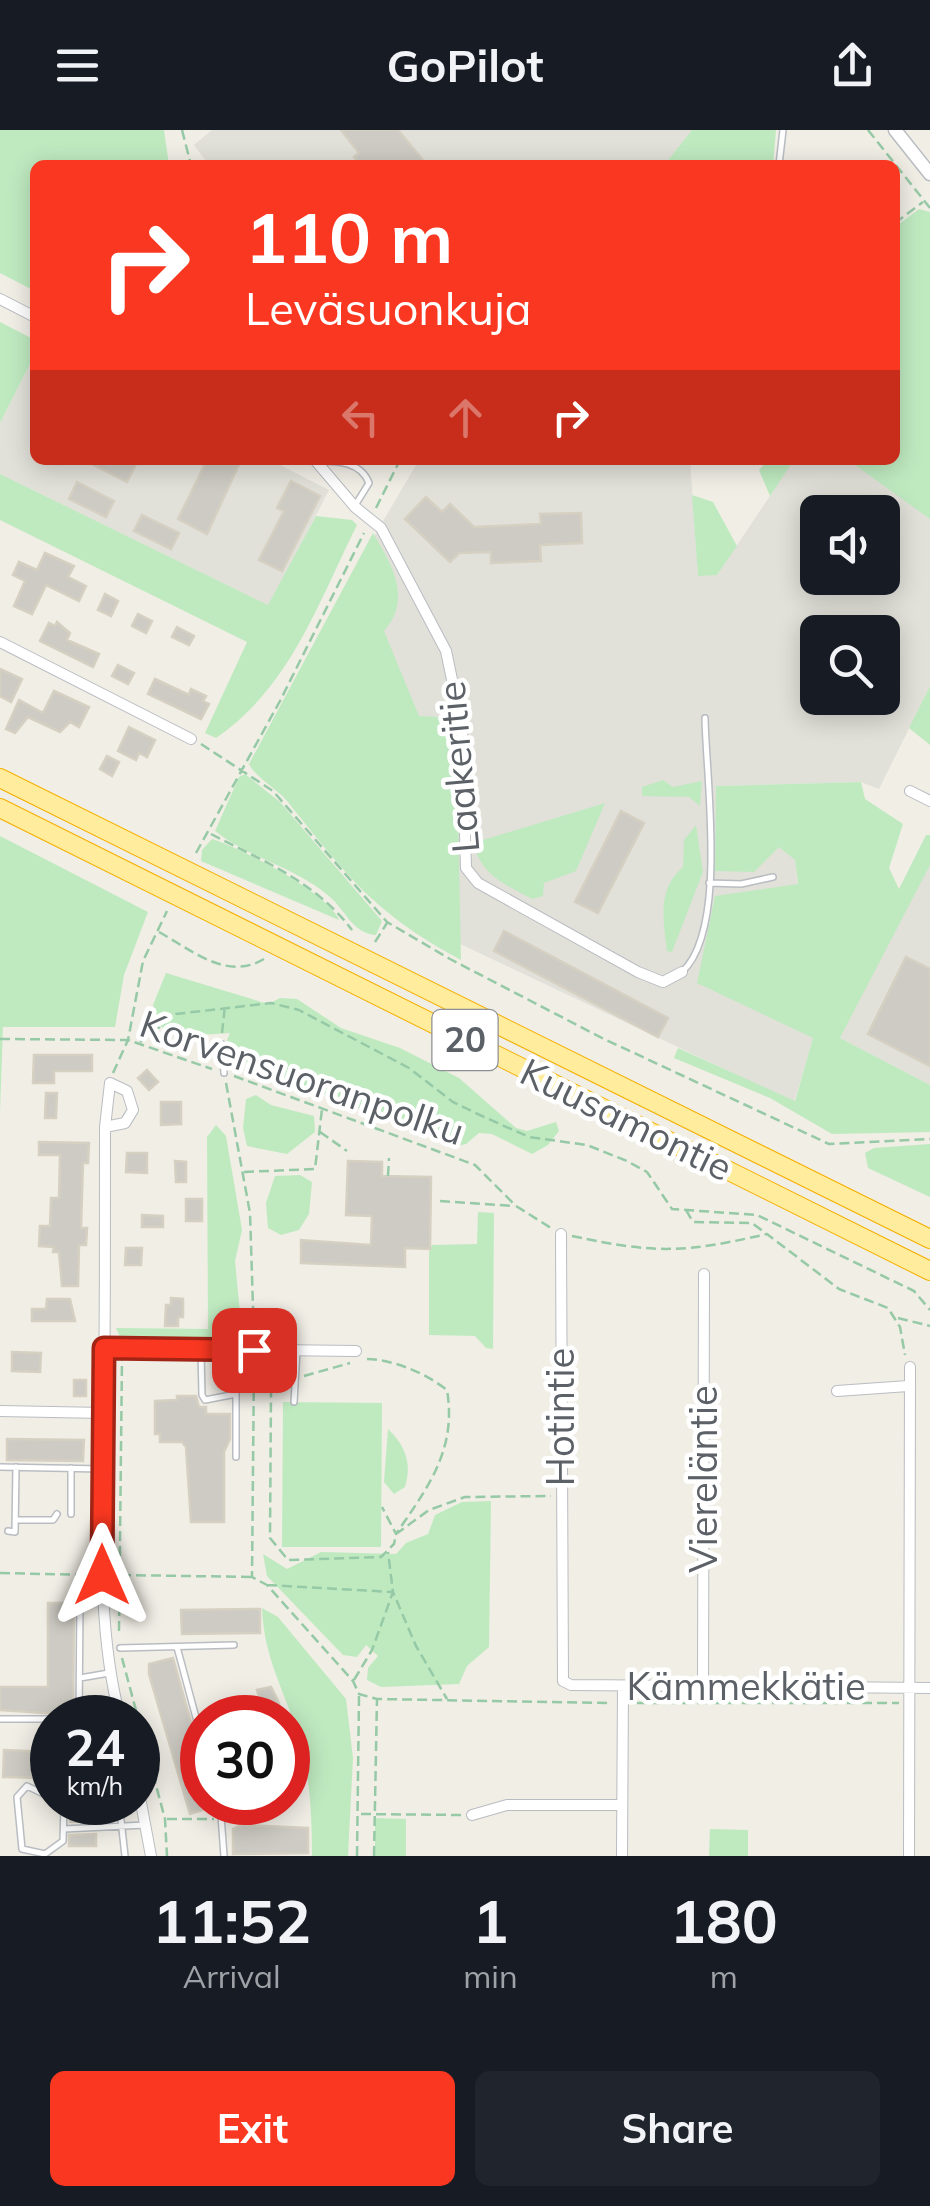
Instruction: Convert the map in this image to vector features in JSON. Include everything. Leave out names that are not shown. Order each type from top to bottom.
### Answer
[{"type":"highway","name":"Kuusamontie","points":[[0,778],[930,1240]]},
{"type":"highway","name":"Kuusamontie","points":[[0,808],[930,1271]]},
{"type":"street","points":[[894,130],[930,174]]},
{"type":"street","points":[[0,299],[30,314]]},
{"type":"street","name":"Laakeritie","points":[[319,465],[355,506],[381,528],[446,651],[462,727],[466,868],[478,883],[638,972],[663,982],[682,972]]},
{"type":"street","points":[[0,642],[191,739]]},
{"type":"street","points":[[910,790],[930,801]]},
{"type":"street","points":[[106,1127],[124,1122],[133,1110],[126,1091],[110,1084],[106,1127],[102,1575],[109,1673],[114,1695]]},
{"type":"street","name":"Hotintie","points":[[562,1234],[563,1681]]},
{"type":"street","name":"Viereläntie","points":[[703,1684],[704,1274]]},
{"type":"street","points":[[104,1348],[356,1351]]},
{"type":"street","points":[[909,1856],[910,1368]]},
{"type":"street","points":[[837,1391],[908,1386]]},
{"type":"street","points":[[0,1411],[104,1413]]},
{"type":"street","name":"Kämmekkätie","points":[[563,1681],[623,1686],[930,1688]]},
{"type":"street","points":[[622,1856],[623,1686]]},
{"type":"street","points":[[472,1815],[508,1805],[622,1805]]},
{"type":"street","points":[[148,1825],[151,1856]]},
{"type":"lane","points":[[780,160],[783,130]]},
{"type":"lane","points":[[350,465],[366,475],[369,483],[355,506]]},
{"type":"lane","points":[[682,972],[700,944],[709,882],[705,718]]},
{"type":"lane","points":[[709,882],[742,884],[773,877]]},
{"type":"lane","points":[[222,1044],[224,1073]]},
{"type":"lane","points":[[201,1350],[205,1400],[236,1394]]},
{"type":"lane","points":[[236,1350],[236,1458]]},
{"type":"lane","points":[[294,1402],[297,1350]]},
{"type":"lane","points":[[0,1466],[104,1469]]},
{"type":"lane","points":[[8,1532],[15,1532],[16,1467]]},
{"type":"lane","points":[[71,1514],[72,1468]]},
{"type":"lane","points":[[15,1520],[54,1520],[57,1514]]},
{"type":"lane","points":[[80,1602],[80,1695]]},
{"type":"lane","points":[[120,1648],[234,1645]]},
{"type":"lane","points":[[177,1647],[190,1695]]},
{"type":"lane","points":[[80,1678],[109,1673]]},
{"type":"lane","points":[[0,1719],[30,1720]]},
{"type":"lane","points":[[30,1787],[22,1789],[16,1809],[22,1849],[44,1854],[63,1842],[64,1825]]},
{"type":"lane","points":[[124,1825],[125,1856]]},
{"type":"lane","points":[[64,1829],[125,1829],[143,1825]]},
{"type":"lane","points":[[223,1825],[224,1856]]},
{"type":"path","points":[[182,130],[190,160]]},
{"type":"path","points":[[868,130],[892,160]]},
{"type":"path","points":[[900,171],[930,208]]},
{"type":"path","points":[[900,220],[924,201]]},
{"type":"path","points":[[196,853],[280,701],[398,465]]},
{"type":"path","points":[[191,739],[241,767],[273,791],[388,922],[602,1038],[829,1144],[930,1139]]},
{"type":"path","points":[[208,832],[317,892],[352,930]]},
{"type":"path","points":[[110,1084],[128,1040],[137,982],[168,910]]},
{"type":"path","points":[[375,942],[388,922]]},
{"type":"path","points":[[158,932],[227,969],[248,969],[272,954]]},
{"type":"path","points":[[138,1043],[176,1014],[226,1004],[271,1003],[299,1010],[410,1068],[452,1102],[530,1136],[587,1145],[646,1172],[672,1208],[758,1215],[914,1291],[930,1310]]},
{"type":"path","points":[[222,1044],[226,1004]]},
{"type":"path","name":"Korvensuoranpolku","points":[[0,1039],[138,1043],[476,1165],[516,1206],[562,1234]]},
{"type":"path","points":[[224,1073],[251,1230],[252,1577]]},
{"type":"path","points":[[242,1172],[315,1169],[323,1108]]},
{"type":"path","points":[[320,1132],[347,1151]]},
{"type":"path","points":[[388,1176],[389,1158]]},
{"type":"path","points":[[440,1202],[516,1206]]},
{"type":"path","points":[[686,1209],[693,1222],[752,1223],[839,1289],[888,1308],[896,1317],[910,1368]]},
{"type":"path","points":[[562,1234],[641,1251],[702,1249],[766,1234]]},
{"type":"path","points":[[896,1317],[930,1326]]},
{"type":"path","points":[[122,1349],[120,1648],[166,1820],[167,1856]]},
{"type":"path","points":[[368,1358],[418,1373],[447,1390],[451,1416],[440,1470],[381,1557],[288,1560],[270,1538],[272,1392],[297,1378],[368,1358]]},
{"type":"path","points":[[396,1534],[430,1510],[464,1496],[562,1496]]},
{"type":"path","points":[[382,1507],[396,1534]]},
{"type":"path","points":[[388,1552],[394,1592],[416,1646],[437,1674],[448,1700]]},
{"type":"path","points":[[0,1573],[102,1575]]},
{"type":"path","points":[[120,1575],[252,1577],[266,1585],[354,1681],[360,1694],[357,1856]]},
{"type":"path","points":[[266,1585],[394,1592]]},
{"type":"path","points":[[354,1681],[372,1650],[394,1592]]},
{"type":"path","points":[[360,1694],[377,1700],[907,1703]]},
{"type":"path","points":[[374,1856],[377,1700]]},
{"type":"path","points":[[359,1814],[472,1815]]},
{"type":"path","points":[[166,1820],[180,1820]]},
{"type":"shaded area","points":[[212,130],[692,130],[668,160],[205,160],[194,145]]},
{"type":"shaded area","points":[[30,364],[30,465],[280,465],[329,490],[269,606],[0,474],[0,423]]},
{"type":"shaded area","points":[[416,465],[690,465],[698,575],[717,575],[791,465],[855,465],[897,495],[800,495],[800,595],[900,595],[900,497],[930,518],[930,686],[879,789],[861,782],[717,786],[795,860],[813,1039],[794,1102],[454,941],[418,724],[352,574]]},
{"type":"shaded area","points":[[930,861],[930,1085],[840,1038]]},
{"type":"green space","points":[[0,130],[164,130],[168,160],[30,160],[30,288],[0,273]]},
{"type":"green space","points":[[692,130],[776,130],[773,160],[668,160]]},
{"type":"green space","points":[[919,209],[930,212],[930,519],[855,465],[900,465],[900,223]]},
{"type":"green space","points":[[0,322],[30,337],[30,364],[0,423]]},
{"type":"green space","points":[[764,465],[791,465],[770,496],[759,470]]},
{"type":"green space","points":[[0,474],[268,605],[316,516],[352,520],[357,525],[315,614],[283,669],[242,717],[216,738],[205,733],[247,642],[0,520]]},
{"type":"green space","points":[[692,495],[713,502],[737,546],[717,575],[698,576]]},
{"type":"green space","points":[[373,533],[393,570],[398,595],[397,607],[384,631],[419,716],[456,718],[461,960],[406,926],[364,891],[287,801],[249,764]]},
{"type":"green space","points":[[930,686],[930,745],[909,728]]},
{"type":"green space","points":[[245,774],[280,802],[382,921],[376,935],[355,926],[317,887],[215,831],[239,777]]},
{"type":"green space","points":[[663,780],[673,787],[702,781],[700,806],[689,797],[642,796],[642,787]]},
{"type":"green space","points":[[861,782],[865,799],[903,824],[889,868],[899,889],[926,835],[930,835],[930,865],[840,1038],[930,1085],[930,1132],[832,1134],[770,1098],[674,1058],[678,1048],[795,1101],[813,1038],[697,983],[715,896],[798,884],[795,860],[779,847],[754,872],[715,871],[716,786]]},
{"type":"green space","points":[[605,803],[576,871],[544,883],[543,896],[532,899],[503,883],[482,863],[473,843]]},
{"type":"green space","points":[[696,825],[703,872],[672,952],[667,951],[665,895],[683,867],[684,840]]},
{"type":"green space","points":[[0,836],[148,912],[124,975],[115,1027],[3,1027],[0,1112]]},
{"type":"green space","points":[[212,839],[262,861],[302,885],[332,909],[339,920],[201,861],[202,850]]},
{"type":"green space","points":[[166,973],[268,1004],[280,998],[297,999],[341,1028],[400,1048],[459,1078],[516,1128],[527,1131],[556,1122],[559,1131],[548,1145],[532,1154],[492,1134],[479,1133],[466,1144],[453,1147],[231,1056],[226,1043],[230,1033],[185,1036],[159,1026],[153,1005]]},
{"type":"green space","points":[[256,1095],[271,1105],[314,1116],[315,1132],[287,1154],[247,1146],[243,1128],[246,1099]]},
{"type":"green space","points":[[216,1125],[226,1136],[242,1230],[235,1261],[241,1323],[235,1343],[131,1342],[120,1337],[116,1328],[208,1329],[207,1137]]},
{"type":"green space","points":[[930,1144],[930,1197],[868,1168],[865,1153],[874,1148]]},
{"type":"green space","points":[[300,1175],[312,1182],[309,1214],[299,1230],[281,1235],[268,1228],[266,1203],[275,1176]]},
{"type":"green space","points":[[478,1212],[494,1213],[493,1349],[486,1348],[475,1336],[429,1335],[429,1252],[432,1245],[477,1244]]},
{"type":"green space","points":[[283,1402],[382,1403],[381,1547],[282,1547]]},
{"type":"green space","points":[[388,1429],[403,1449],[407,1463],[405,1487],[394,1494],[384,1482]]},
{"type":"green space","points":[[491,1501],[489,1647],[467,1666],[459,1684],[381,1687],[367,1680],[368,1668],[378,1656],[366,1645],[357,1657],[343,1655],[267,1576],[263,1554],[287,1569],[321,1552],[396,1554],[406,1543],[428,1534],[435,1515],[462,1502]]},
{"type":"green space","points":[[262,1608],[278,1617],[346,1699],[353,1758],[348,1856],[312,1856],[310,1695],[284,1695]]},
{"type":"green space","points":[[375,1818],[406,1819],[406,1856],[375,1856]]},
{"type":"green space","points":[[710,1829],[748,1830],[748,1856],[709,1856]]},
{"type":"building","points":[[341,130],[398,130],[423,160],[357,160],[354,157],[359,153]]},
{"type":"building","points":[[94,465],[136,465],[127,482]]},
{"type":"building","points":[[205,465],[239,465],[207,534],[178,519]]},
{"type":"building","points":[[291,481],[320,496],[282,571],[259,560],[284,511],[277,508]]},
{"type":"building","points":[[77,482],[114,501],[106,517],[69,499]]},
{"type":"building","points":[[426,497],[442,512],[450,504],[474,527],[541,524],[540,514],[581,513],[582,543],[540,545],[541,561],[491,563],[491,552],[459,553],[450,562],[405,519]]},
{"type":"building","points":[[142,515],[179,533],[171,549],[134,531]]},
{"type":"building","points":[[45,553],[74,566],[68,577],[86,586],[79,601],[46,585],[32,614],[14,606],[25,581],[13,575],[19,562],[37,570]]},
{"type":"building","points":[[105,594],[118,601],[111,616],[98,610]]},
{"type":"building","points":[[138,614],[152,621],[146,633],[132,626]]},
{"type":"building","points":[[57,622],[70,633],[67,640],[99,654],[93,667],[40,641],[49,623],[55,626]]},
{"type":"building","points":[[177,627],[194,636],[189,645],[172,637]]},
{"type":"building","points":[[118,665],[134,673],[128,684],[112,676]]},
{"type":"building","points":[[0,669],[22,679],[11,702],[0,696]]},
{"type":"building","points":[[155,679],[189,695],[191,689],[206,696],[203,701],[209,704],[201,719],[148,694]]},
{"type":"building","points":[[54,691],[89,707],[79,727],[70,722],[60,732],[28,717],[15,733],[6,729],[19,700],[43,713]]},
{"type":"building","points":[[129,727],[155,740],[147,757],[139,753],[136,760],[118,751]]},
{"type":"building","points":[[107,756],[119,762],[112,776],[100,769]]},
{"type":"building","points":[[621,811],[644,823],[598,913],[575,902]]},
{"type":"building","points":[[504,931],[668,1018],[658,1037],[494,951]]},
{"type":"building","points":[[906,957],[930,969],[930,1066],[868,1034]]},
{"type":"building","points":[[34,1055],[92,1055],[92,1071],[54,1071],[54,1083],[33,1083]]},
{"type":"building","points":[[147,1070],[158,1082],[149,1090],[138,1078]]},
{"type":"building","points":[[46,1093],[57,1093],[56,1118],[45,1118]]},
{"type":"building","points":[[161,1102],[181,1102],[181,1124],[161,1125]]},
{"type":"building","points":[[39,1142],[89,1143],[88,1163],[83,1163],[81,1228],[87,1228],[86,1245],[79,1245],[78,1286],[62,1286],[59,1252],[53,1252],[54,1247],[39,1246],[40,1226],[50,1226],[51,1198],[59,1198],[60,1155],[39,1155]]},
{"type":"building","points":[[127,1153],[147,1153],[147,1173],[126,1172]]},
{"type":"building","points":[[175,1161],[186,1162],[186,1182],[176,1182]]},
{"type":"building","points":[[348,1161],[382,1162],[382,1176],[431,1177],[430,1249],[405,1248],[405,1267],[301,1263],[301,1240],[371,1245],[372,1216],[346,1215]]},
{"type":"building","points":[[186,1199],[202,1199],[202,1221],[186,1221]]},
{"type":"building","points":[[142,1215],[163,1216],[163,1227],[142,1227]]},
{"type":"building","points":[[126,1248],[142,1248],[141,1265],[125,1265]]},
{"type":"building","points":[[171,1298],[183,1299],[183,1317],[178,1317],[178,1326],[165,1326],[166,1305],[171,1305]]},
{"type":"building","points":[[47,1299],[70,1299],[75,1321],[32,1321],[32,1309],[46,1309]]},
{"type":"building","points":[[12,1352],[41,1353],[40,1372],[12,1371]]},
{"type":"building","points":[[74,1380],[86,1380],[86,1396],[74,1396]]},
{"type":"building","points":[[177,1396],[196,1396],[199,1407],[206,1407],[206,1414],[230,1414],[230,1439],[224,1452],[224,1522],[191,1522],[186,1447],[182,1442],[160,1442],[160,1434],[155,1434],[155,1401],[177,1400]]},
{"type":"building","points":[[7,1439],[84,1440],[83,1461],[7,1460]]},
{"type":"building","points":[[48,1603],[74,1603],[73,1695],[30,1695],[30,1712],[0,1710],[0,1687],[48,1687]]},
{"type":"building","points":[[260,1609],[260,1633],[182,1634],[181,1610]]},
{"type":"building","points":[[173,1658],[183,1695],[180,1695],[180,1780],[160,1712],[160,1695],[155,1695],[149,1664]]},
{"type":"building","points":[[271,1687],[275,1695],[258,1695],[257,1690]]},
{"type":"building","points":[[4,1750],[30,1751],[30,1778],[3,1777]]},
{"type":"building","points":[[242,1825],[308,1828],[308,1853],[233,1854],[233,1829]]},
{"type":"building","points":[[96,1834],[96,1846],[69,1846],[69,1835]]},
{"type":"route","points":[[102,1575],[104,1348],[254,1350]]}]
